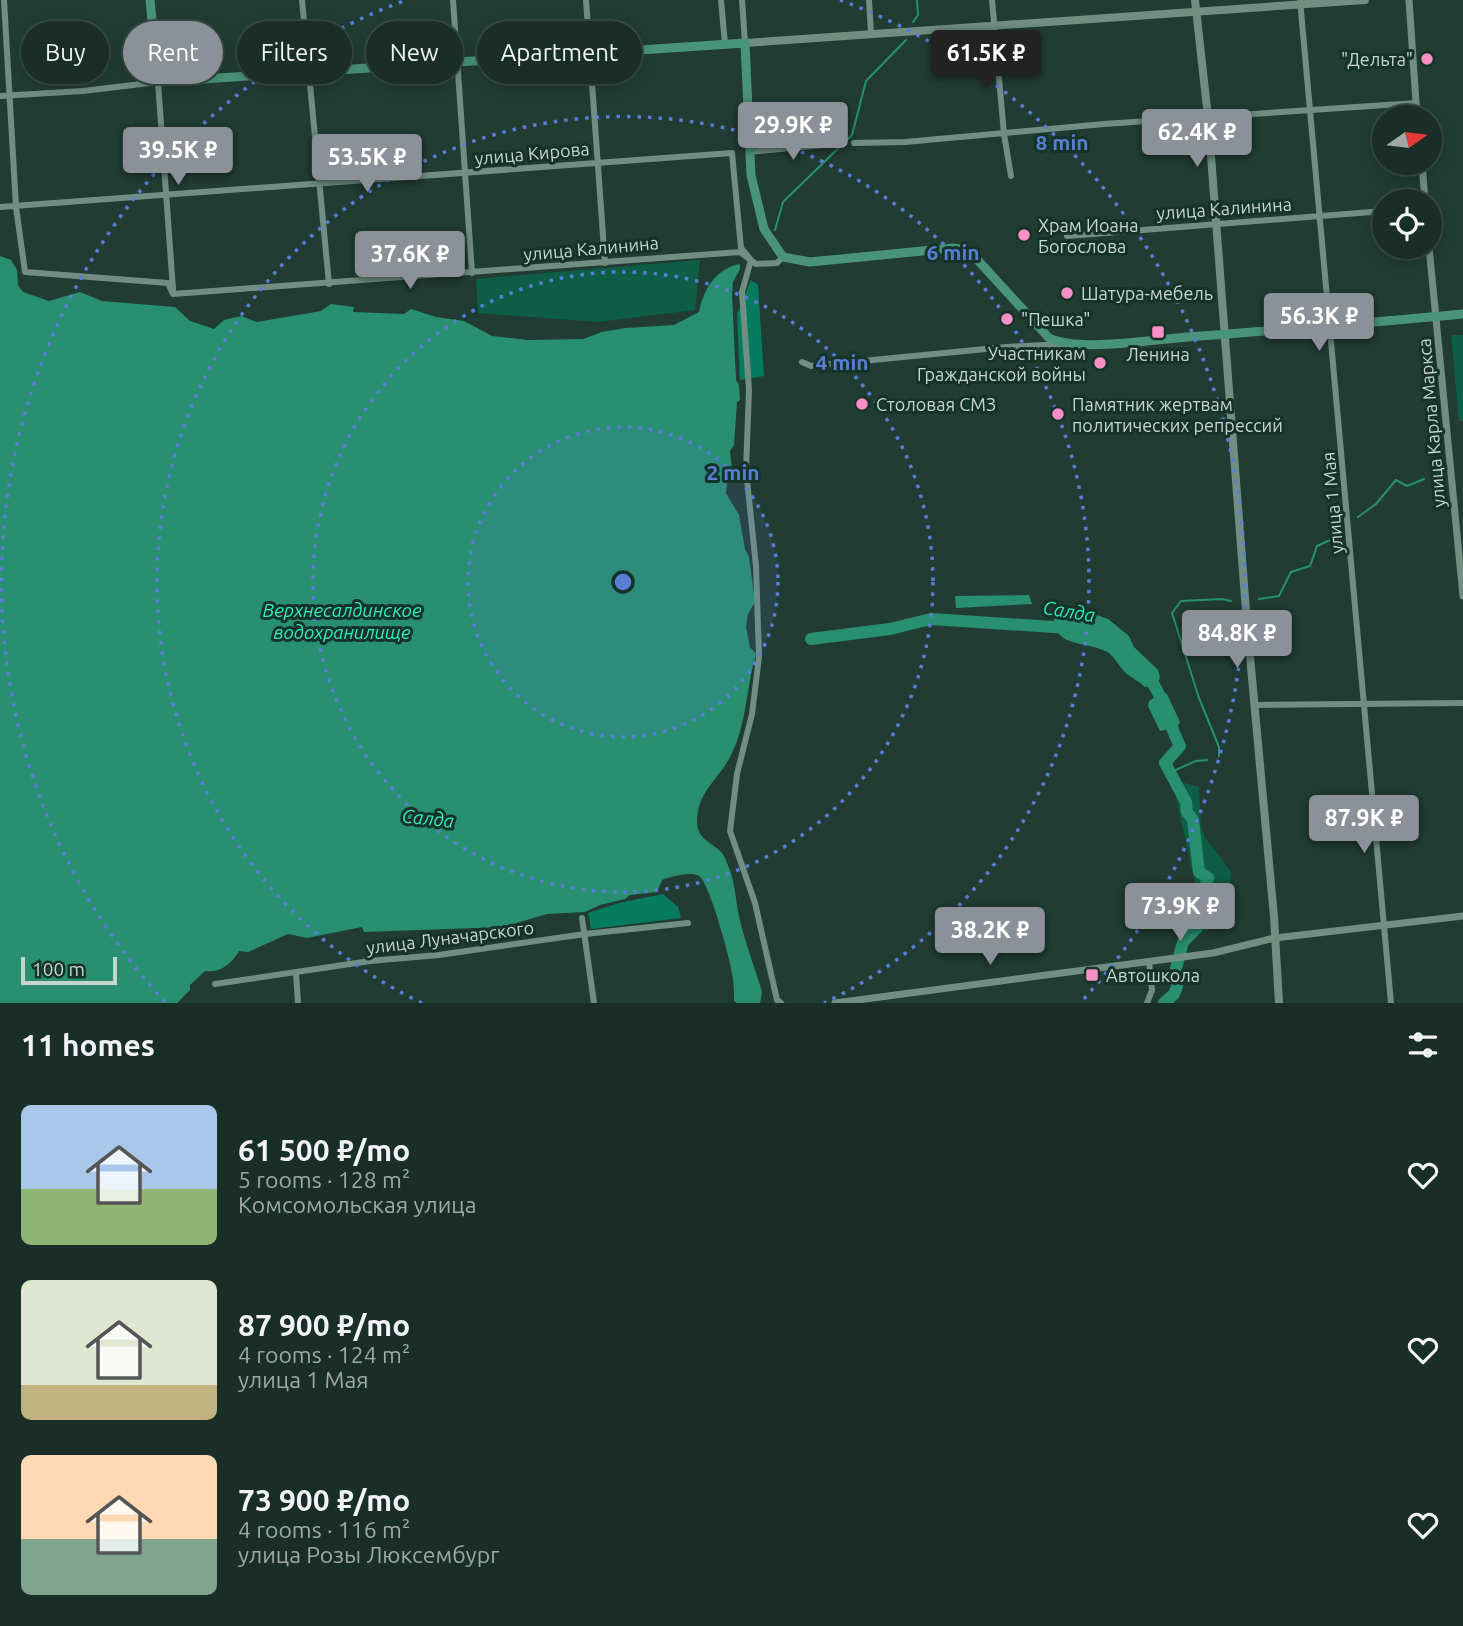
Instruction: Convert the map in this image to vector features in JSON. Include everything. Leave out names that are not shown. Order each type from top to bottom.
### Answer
[{"type":"main road","points":[[150,0],[152,21]]},
{"type":"main road","points":[[1195,0],[1208,117],[1279,1003]]},
{"type":"main road","points":[[642,50],[1365,0]]},
{"type":"main road","points":[[745,43],[751,175],[764,229],[783,257],[810,262],[953,248],[966,250],[990,272],[1049,338],[1063,344],[1101,344],[1330,327],[1463,314]]},
{"type":"street","points":[[5,0],[16,207]]},
{"type":"street","points":[[302,0],[304,21]]},
{"type":"street","points":[[453,0],[455,21]]},
{"type":"street","points":[[586,0],[588,21]]},
{"type":"street","points":[[722,0],[725,44]]},
{"type":"street","points":[[742,0],[745,43]]},
{"type":"street","points":[[869,0],[872,33]]},
{"type":"street","points":[[992,0],[1004,134],[1011,176]]},
{"type":"street","points":[[854,142],[905,142],[1416,103],[1409,0]]},
{"type":"street","name":"улица 1 Мая","points":[[1301,3],[1391,1003]]},
{"type":"street","points":[[0,96],[141,84]]},
{"type":"street","points":[[158,84],[173,294]]},
{"type":"street","points":[[310,84],[329,284]]},
{"type":"street","points":[[461,84],[472,273]]},
{"type":"street","points":[[593,84],[605,263]]},
{"type":"street","points":[[750,152],[834,144]]},
{"type":"street","name":"улица Кирова","points":[[0,207],[732,153],[741,248],[751,260]]},
{"type":"street","name":"улица Калинина","points":[[16,207],[25,272],[168,283],[173,294],[740,252],[755,264],[777,263],[783,257]]},
{"type":"street","name":"улица Калинина","points":[[1067,236],[1372,212]]},
{"type":"street","name":"улица Карла Маркса","points":[[1430,259],[1463,596]]},
{"type":"street","points":[[751,260],[742,292],[749,390],[746,470],[757,566],[759,657],[752,714],[737,774],[730,831],[755,903],[777,1000],[781,1003]]},
{"type":"street","points":[[802,362],[811,366],[1063,344]]},
{"type":"street","points":[[1255,705],[1463,703]]},
{"type":"street","points":[[835,1003],[1213,953],[1275,939],[1463,916]]},
{"type":"street","points":[[582,918],[594,1003]]},
{"type":"street","name":"улица Луначарского","points":[[215,984],[370,961],[439,955],[584,934],[688,923]]},
{"type":"street","points":[[1147,1003],[1152,990],[1149,961]]},
{"type":"street","points":[[296,973],[298,1003]]},
{"type":"shaded area","points":[[700,260],[695,310],[598,322],[478,313],[476,279]]},
{"type":"shaded area","points":[[751,280],[758,285],[764,376],[740,380],[737,314]]},
{"type":"shaded area","points":[[1451,335],[1463,335],[1463,421],[1459,421]]},
{"type":"shaded area","points":[[1185,783],[1199,787],[1201,826],[1205,837],[1231,872],[1227,893],[1217,917],[1210,929],[1201,934],[1184,931],[1187,921],[1196,909],[1196,887],[1174,789]]},
{"type":"shaded area","points":[[663,894],[678,907],[681,918],[591,929],[588,913]]},
{"type":"water","name":"Верхнесалдинское водохранилище","points":[[0,256],[11,260],[17,270],[18,285],[23,292],[49,301],[80,292],[102,301],[175,307],[190,321],[214,329],[224,320],[241,316],[257,322],[321,311],[331,304],[354,307],[353,312],[404,314],[411,309],[436,317],[464,321],[492,336],[527,340],[583,339],[626,328],[674,325],[699,312],[704,296],[717,275],[740,264],[733,282],[732,295],[736,380],[740,400],[737,402],[734,445],[730,451],[732,469],[728,474],[726,493],[739,515],[749,557],[755,602],[748,614],[746,627],[750,647],[756,654],[736,745],[704,794],[697,822],[699,832],[722,853],[730,870],[740,921],[762,992],[760,1003],[734,1001],[734,983],[713,905],[703,881],[699,876],[691,874],[662,880],[657,892],[630,895],[585,912],[547,914],[503,927],[364,932],[362,927],[307,938],[288,934],[248,952],[239,951],[229,964],[221,969],[205,971],[177,1003],[0,1003]]},
{"type":"water","points":[[1029,595],[1032,604],[956,608],[955,596]]},
{"type":"water","points":[[1080,609],[1108,619],[1129,636],[1134,647],[1158,670],[1160,677],[1157,685],[1145,687],[1127,674],[1109,653],[1066,639],[1059,634],[1054,618]]},
{"type":"water","points":[[1163,692],[1167,694],[1180,722],[1177,727],[1160,731],[1148,706],[1149,701]]},
{"type":"waterway","points":[[913,22],[918,15],[917,0]]},
{"type":"waterway","points":[[775,230],[783,202],[852,135],[866,81],[906,40]]},
{"type":"waterway","points":[[1358,517],[1376,504],[1396,480],[1407,486],[1424,479]]},
{"type":"waterway","points":[[1259,599],[1279,596],[1291,572],[1310,566],[1317,546],[1341,535]]},
{"type":"waterway","points":[[1219,756],[1219,747],[1199,698],[1172,613],[1181,601],[1231,601]]},
{"type":"waterway","name":"Салда","points":[[811,639],[890,629],[931,619],[1068,628]]},
{"type":"waterway","name":"Салда","points":[[1146,675],[1161,698],[1180,746],[1165,763],[1193,820],[1199,872],[1208,878],[1200,900],[1205,909],[1204,920],[1183,942],[1175,972],[1177,987],[1164,1003]]},
{"type":"waterway","points":[[1171,772],[1196,761],[1207,760]]},
{"type":"place","name":"\"Дельта\"","points":[[1427,59]]},
{"type":"place","name":"Храм Иоана Богослова","points":[[1024,235]]},
{"type":"place","name":"Шатура-мебель","points":[[1067,293]]},
{"type":"place","name":"\"Пешка\"","points":[[1007,319]]},
{"type":"place","name":"Ленина","points":[[1158,332]]},
{"type":"place","name":"Участникам Гражданской войны","points":[[1100,363]]},
{"type":"place","name":"Столовая СМЗ","points":[[862,404]]},
{"type":"place","name":"Памятник жертвам политических репрессий","points":[[1058,414]]},
{"type":"place","name":"Автошкола","points":[[1092,975]]}]
